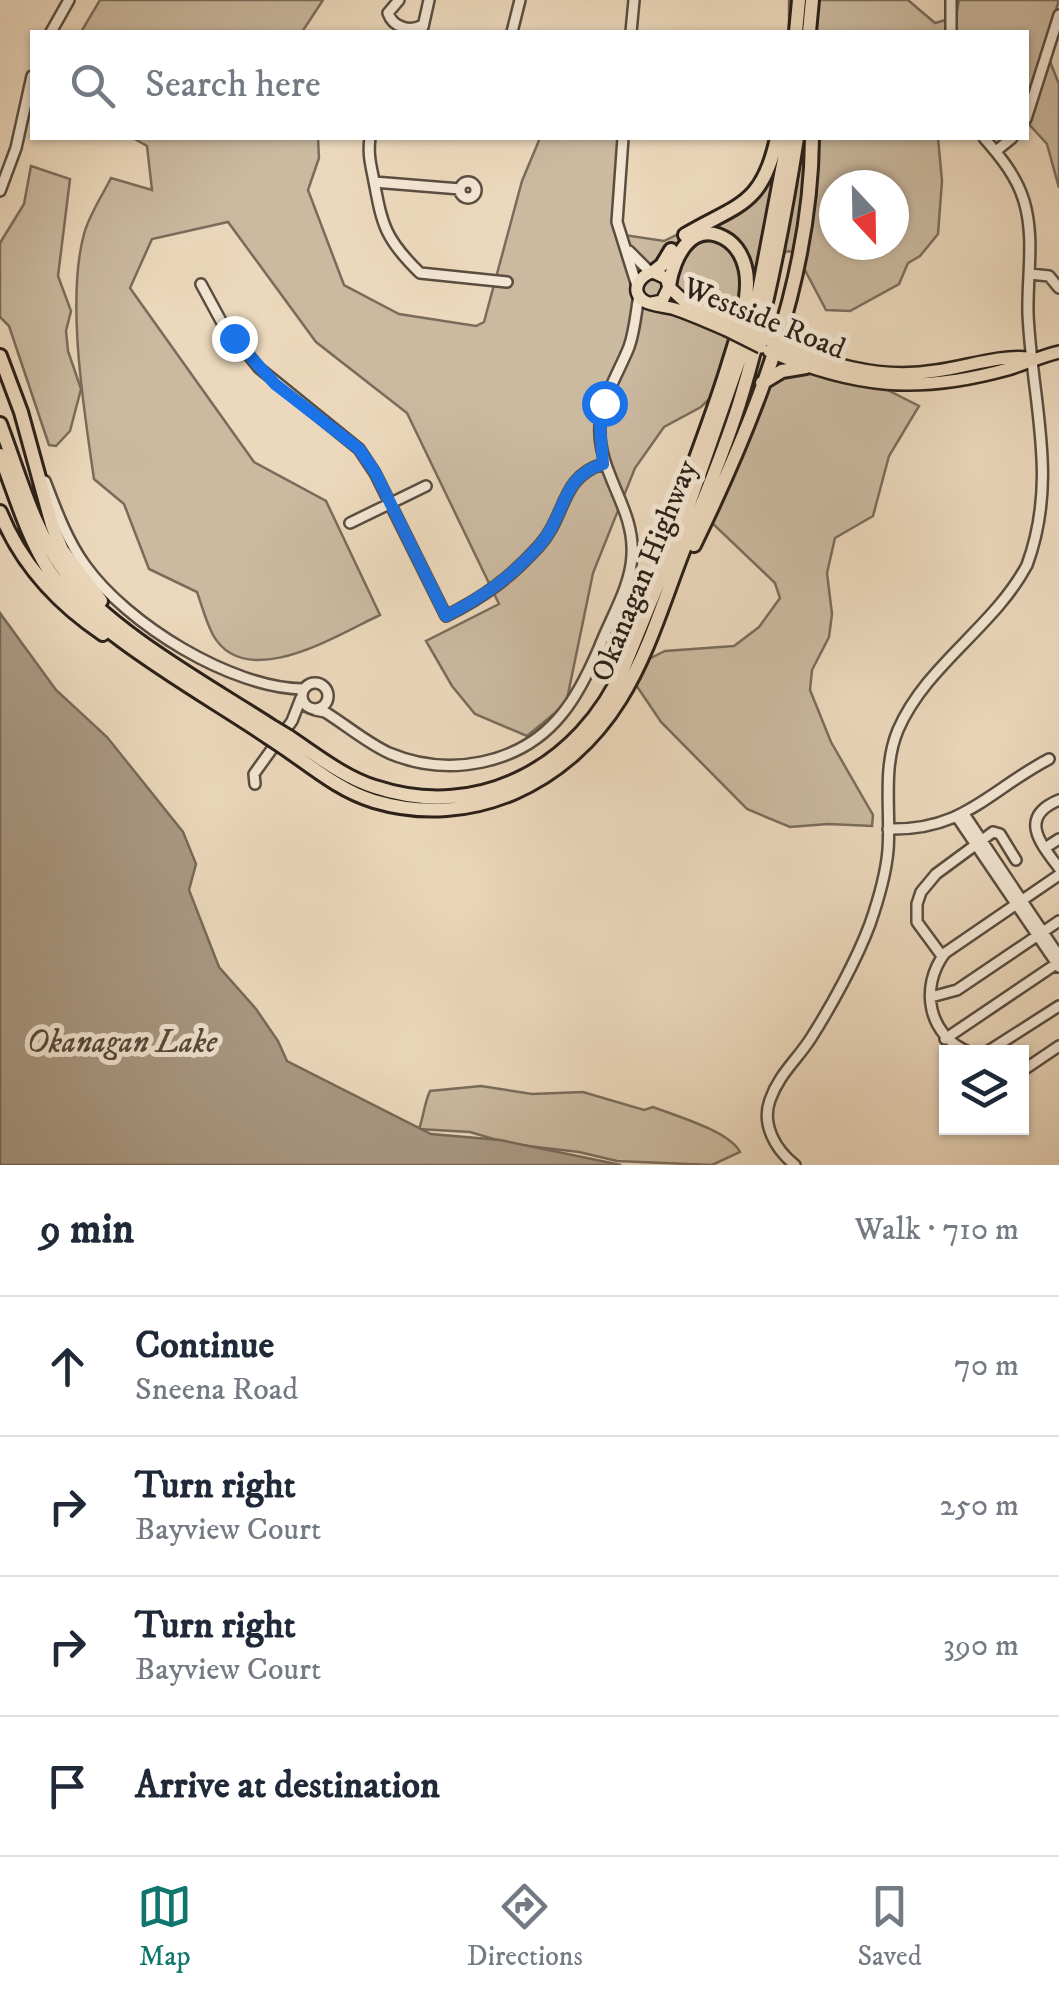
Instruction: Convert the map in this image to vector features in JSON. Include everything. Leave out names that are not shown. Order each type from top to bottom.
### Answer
[{"type":"highway","points":[[796,30],[799,0]]},
{"type":"highway","points":[[812,30],[813,0]]},
{"type":"highway","points":[[652,272],[662,265],[680,239],[731,212],[757,188],[776,140]]},
{"type":"highway","name":"Okanagan Highway","points":[[0,455],[33,541],[66,591],[102,622],[286,742],[341,786],[374,801],[420,809],[452,809],[515,795],[548,778],[576,755],[623,696],[744,349],[788,140]]},
{"type":"highway","name":"Okanagan Highway","points":[[638,647],[739,404],[776,255],[797,140]]},
{"type":"highway","points":[[762,382],[804,360],[788,329],[788,304],[808,212],[812,140]]},
{"type":"highway","points":[[638,647],[741,322],[746,273],[740,254],[728,241],[700,236],[686,243],[676,256],[669,286]]},
{"type":"highway","points":[[638,647],[717,497],[762,382],[768,345],[788,304]]},
{"type":"highway","points":[[0,356],[28,435],[52,525],[72,567],[104,604],[198,684]]},
{"type":"highway","name":"Okanagan Highway","points":[[0,424],[34,517],[74,584],[110,618],[198,684]]},
{"type":"highway","points":[[0,512],[30,566],[53,596],[116,642],[198,684]]},
{"type":"main road","points":[[652,272],[662,274],[669,286],[666,297],[652,303],[638,291],[641,277],[652,272]]},
{"type":"main road","name":"Westside Road","points":[[669,286],[685,302],[728,326],[867,384],[939,383],[1012,368],[1059,352]]},
{"type":"main road","name":"Westside Road","points":[[652,303],[728,326]]},
{"type":"street","points":[[53,30],[69,0]]},
{"type":"street","points":[[399,0],[388,13],[392,22],[408,29],[422,29],[429,0]]},
{"type":"street","points":[[512,30],[520,0]]},
{"type":"street","points":[[632,30],[634,0]]},
{"type":"street","points":[[951,0],[951,30]]},
{"type":"street","points":[[1029,110],[1059,15]]},
{"type":"street","points":[[0,191],[16,148],[30,85]]},
{"type":"street","points":[[370,140],[368,161],[379,214],[388,233],[420,273],[506,282]]},
{"type":"street","points":[[623,140],[617,222],[638,291],[634,329]]},
{"type":"street","points":[[795,1165],[782,1154],[771,1136],[767,1108],[777,1080],[810,1039],[870,924],[888,853],[889,760],[904,716],[1014,588],[1043,526],[1051,465],[1028,315],[1029,227],[1024,200],[1013,175],[986,140]]},
{"type":"street","points":[[996,151],[1010,140]]},
{"type":"street","points":[[374,182],[460,189]]},
{"type":"street","points":[[621,241],[637,262],[652,272]]},
{"type":"street","points":[[1030,274],[1050,276],[1059,288]]},
{"type":"street","points":[[201,284],[221,321],[260,368],[359,449],[446,616],[486,596],[504,580],[554,527],[574,479],[603,464]]},
{"type":"street","points":[[28,435],[71,542],[100,584],[118,602],[218,668],[302,694],[313,709],[325,712],[386,752],[455,766],[486,762],[522,748],[549,729],[565,711],[595,656],[632,560],[629,521],[603,464],[601,414],[634,329],[652,303]]},
{"type":"street","points":[[350,523],[426,486]]},
{"type":"street","points":[[255,784],[254,774],[292,721],[302,694],[318,683],[327,690],[328,701],[344,724]]},
{"type":"street","points":[[292,721],[328,701]]},
{"type":"street","points":[[888,829],[916,830],[960,815],[1049,759]]},
{"type":"street","points":[[956,1045],[945,1039],[933,1018],[930,979],[942,956],[1059,871],[1037,837],[1036,818],[1046,806],[1059,800]]},
{"type":"street","points":[[945,1039],[1058,962],[960,815]]},
{"type":"street","points":[[942,956],[917,922],[916,904],[928,882],[994,832],[1000,834],[1016,860]]},
{"type":"street","points":[[1045,848],[1059,839]]},
{"type":"street","points":[[931,997],[957,990],[1059,921]]},
{"type":"street","points":[[1000,1045],[1059,1006]]},
{"type":"street","points":[[1010,1040],[1013,1045]]},
{"type":"street","points":[[1029,1059],[1059,1046]]},
{"type":"shaded area","points":[[100,0],[323,0],[303,30],[82,30]]},
{"type":"shaded area","points":[[789,0],[908,0],[935,23],[956,17],[959,0],[1059,0],[1049,33],[1049,59],[1059,84],[1059,188],[1047,144],[1029,124],[1029,30],[789,30]]},
{"type":"shaded area","points":[[136,140],[318,140],[319,158],[308,190],[344,285],[399,314],[476,326],[484,322],[522,181],[539,140],[624,140],[620,220],[624,235],[664,241],[725,211],[750,188],[768,155],[771,140],[938,140],[942,181],[938,234],[920,256],[908,263],[899,284],[850,311],[826,310],[796,253],[779,255],[726,382],[701,407],[664,427],[635,468],[593,573],[566,704],[527,736],[475,714],[452,686],[426,641],[499,604],[407,413],[316,342],[228,222],[152,239],[130,288],[254,462],[326,501],[380,615],[293,654],[247,659],[228,652],[213,635],[197,592],[149,569],[124,504],[94,479],[82,389],[77,322],[79,261],[89,220],[111,178],[152,190],[147,146]]},
{"type":"shaded area","points":[[31,166],[70,179],[58,276],[71,311],[66,331],[68,351],[81,389],[70,431],[56,446],[49,445],[9,326],[0,317],[0,243],[24,204]]},
{"type":"shaded area","points":[[792,366],[840,366],[919,406],[889,456],[873,516],[835,538],[827,573],[832,614],[829,637],[812,670],[810,690],[831,742],[873,815],[872,826],[790,827],[747,809],[661,722],[632,679],[637,665],[665,651],[734,646],[759,627],[780,598],[775,583],[688,500],[739,383]]},
{"type":"shaded area","points":[[481,1086],[532,1094],[583,1092],[644,1110],[653,1107],[714,1131],[740,1152],[712,1165],[617,1161],[511,1144],[470,1132],[419,1129],[430,1091]]},
{"type":"water","name":"Okanagan Lake","points":[[0,613],[56,690],[107,737],[183,832],[196,864],[189,890],[219,967],[256,1009],[287,1061],[431,1134],[500,1140],[621,1165],[0,1165]]},
{"type":"route","points":[[234,338],[275,384],[359,449],[375,472],[446,616],[486,596],[504,580],[554,527],[574,479],[603,464],[600,427],[604,403]]}]
